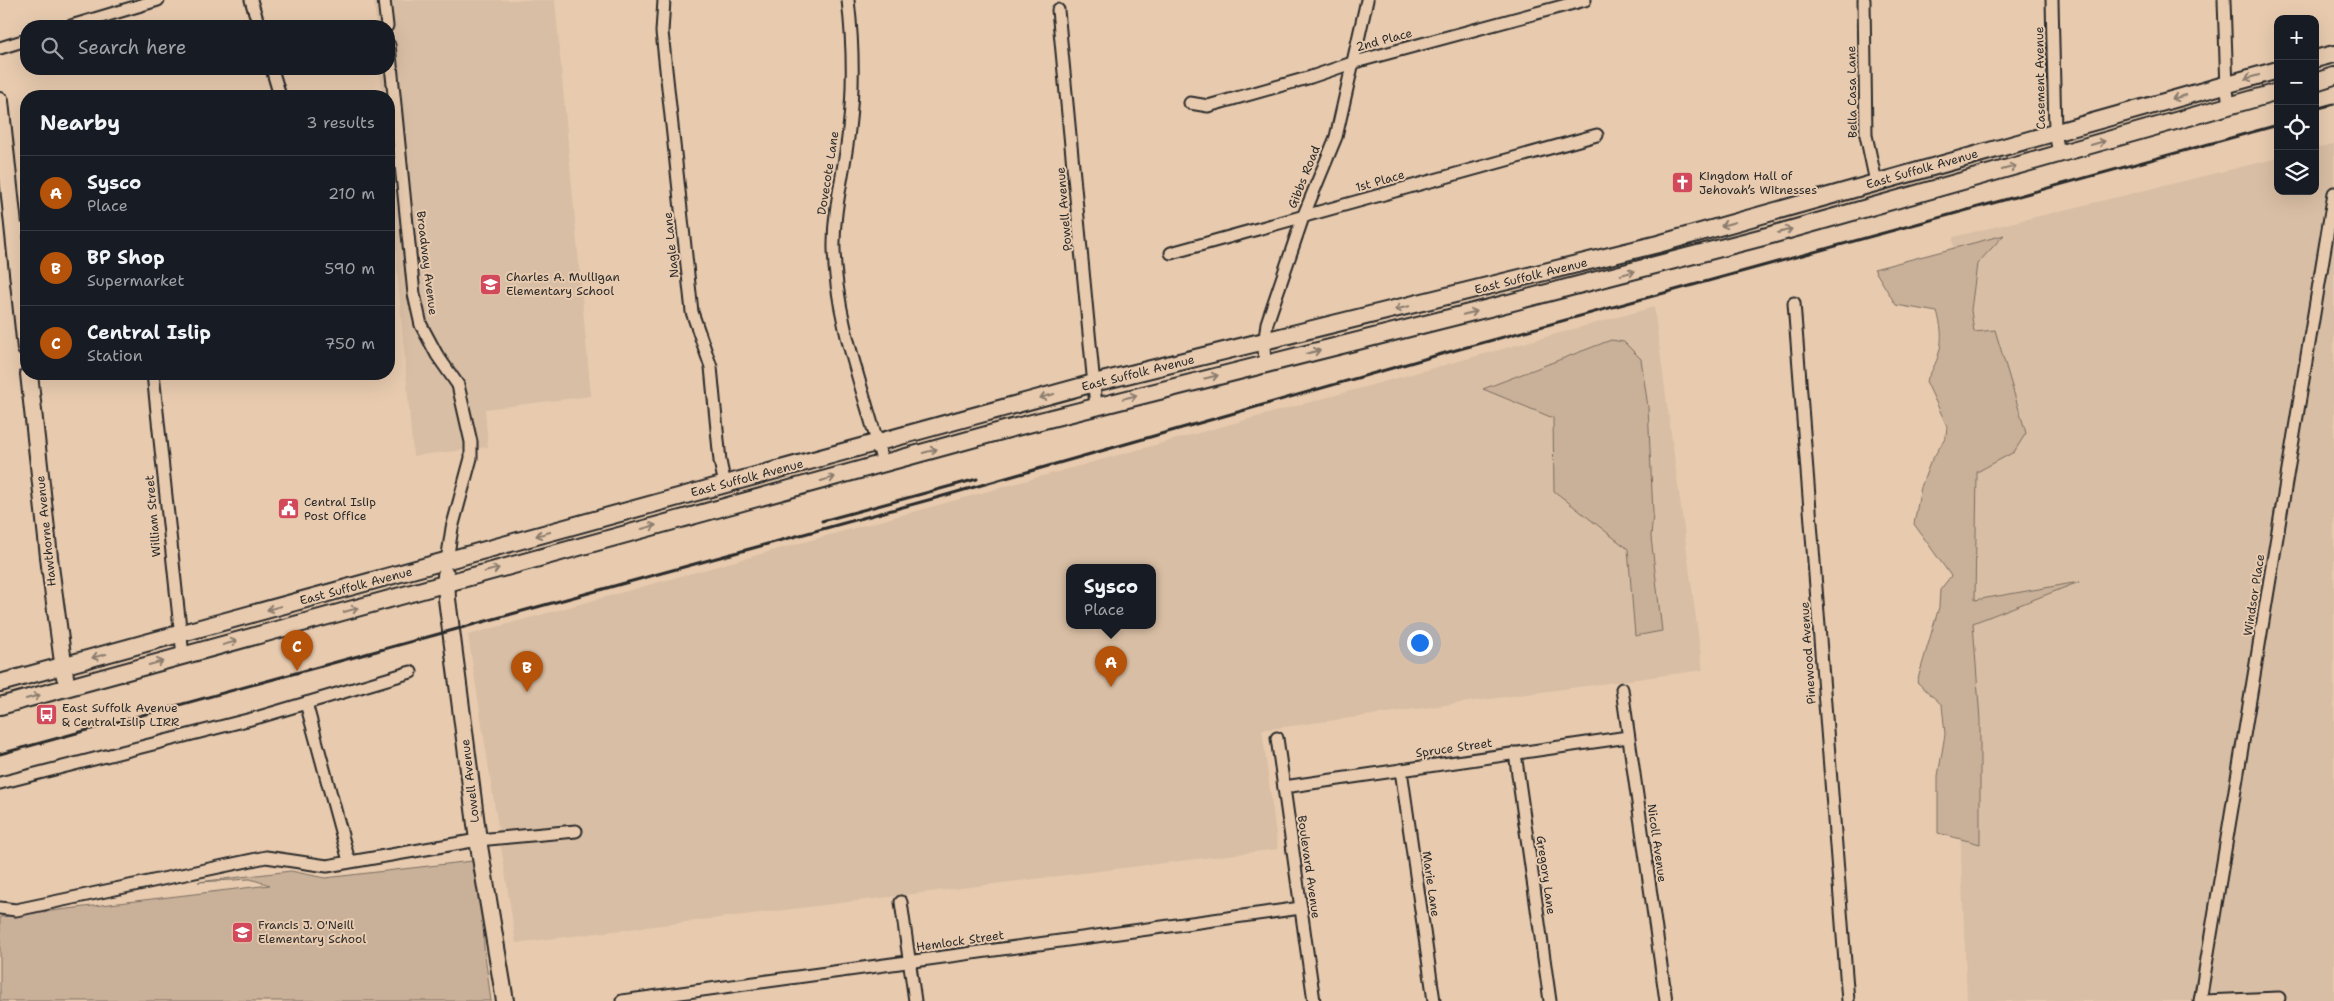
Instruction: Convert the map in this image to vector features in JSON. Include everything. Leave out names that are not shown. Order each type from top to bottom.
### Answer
[{"type":"main road","points":[[2319,58],[2334,54]]},
{"type":"main road","name":"East Suffolk Avenue","points":[[0,684],[1094,383],[1591,261],[2274,71]]},
{"type":"main road","points":[[2319,81],[2334,76]]},
{"type":"main road","name":"East Suffolk Avenue","points":[[0,706],[1096,406],[1626,274],[2274,93]]},
{"type":"main road","points":[[0,101],[20,230]]},
{"type":"main road","name":"Hawthorne Avenue","points":[[30,380],[66,688]]},
{"type":"main road","name":"Lowell Avenue","points":[[447,560],[446,584],[478,840],[505,1001]]},
{"type":"street","points":[[91,20],[158,0]]},
{"type":"street","points":[[251,0],[257,20]]},
{"type":"street","points":[[384,0],[386,20]]},
{"type":"street","name":"Nagle Lane","points":[[664,0],[662,32],[692,312],[711,367],[720,461],[725,485]]},
{"type":"street","name":"Dovecote Lane","points":[[848,0],[852,39],[849,130],[838,188],[834,249],[837,288],[845,330],[883,464]]},
{"type":"street","name":"Gibbs Road","points":[[1265,364],[1264,341],[1269,316],[1303,217],[1336,137],[1355,62],[1367,0]]},
{"type":"street","name":"2nd Place","points":[[1190,104],[1208,106],[1311,77],[1355,62],[1585,0]]},
{"type":"street","name":"Bella Casa Lane","points":[[1864,0],[1866,135],[1876,182]]},
{"type":"street","name":"Casement Avenue","points":[[2052,0],[2055,132],[2059,154]]},
{"type":"street","points":[[2224,0],[2226,84],[2229,106]]},
{"type":"street","name":"Powell Avenue","points":[[1058,10],[1096,406]]},
{"type":"street","points":[[0,48],[20,42]]},
{"type":"street","points":[[274,75],[278,90]]},
{"type":"street","name":"Broadway Avenue","points":[[392,75],[394,90]]},
{"type":"street","name":"Broadway Avenue","points":[[395,105],[414,294],[421,326],[437,355],[458,385],[470,442],[471,458],[452,528],[447,560]]},
{"type":"street","name":"1st Place","points":[[1171,253],[1597,135]]},
{"type":"street","name":"Windsor Place","points":[[2200,1001],[2334,193]]},
{"type":"street","name":"Pinewood Avenue","points":[[1794,304],[1848,1001]]},
{"type":"street","name":"William Street","points":[[154,380],[183,656]]},
{"type":"street","points":[[0,783],[306,703],[410,672]]},
{"type":"street","name":"Nicoll Avenue","points":[[1622,688],[1666,1001]]},
{"type":"street","points":[[306,703],[349,861]]},
{"type":"street","name":"Spruce Street","points":[[1284,787],[1628,737]]},
{"type":"street","name":"Boulevard Avenue","points":[[1277,738],[1314,1001]]},
{"type":"street","name":"Gregory Lane","points":[[1515,753],[1550,1001]]},
{"type":"street","name":"Marie Lane","points":[[1401,770],[1434,1001]]},
{"type":"street","points":[[0,908],[16,910],[266,857],[327,866],[478,840],[576,831]]},
{"type":"street","points":[[901,902],[915,1001]]},
{"type":"street","name":"Hemlock Street","points":[[622,1001],[1301,908]]},
{"type":"street","points":[[2204,1001],[2279,998]]},
{"type":"shaded area","name":"Charles A. Mulligan Elementary School","points":[[374,0],[555,0],[591,396],[485,409],[488,447],[413,456],[395,243],[395,90],[382,90],[380,75],[395,75],[395,20],[376,20]]},
{"type":"shaded area","points":[[2334,144],[2334,1001],[1967,1001],[1961,858],[1953,237],[2274,159],[2274,195],[2319,195],[2319,147]]},
{"type":"shaded area","points":[[2004,235],[1977,264],[1971,310],[1974,332],[1995,330],[2026,433],[2014,452],[1977,472],[1975,600],[2079,582],[1973,623],[1980,720],[1980,844],[1938,833],[1938,776],[1945,734],[1942,705],[1917,682],[1939,607],[1940,590],[1951,576],[1914,524],[1921,487],[1930,463],[1946,437],[1947,426],[1926,381],[1935,364],[1940,348],[1940,322],[1937,312],[1896,305],[1874,269]]},
{"type":"shaded area","points":[[1654,307],[1703,670],[1262,730],[1278,849],[516,943],[468,635]]},
{"type":"shaded area","points":[[1611,340],[1624,342],[1641,359],[1648,407],[1653,513],[1651,537],[1662,631],[1635,636],[1628,549],[1554,491],[1553,418],[1483,389]]},
{"type":"shaded area","name":"Francis J. O'Neill Elementary School","points":[[481,860],[484,947],[491,1001],[0,1001],[0,917],[270,885],[250,879],[198,882],[291,871],[325,878]]},
{"type":"railway","points":[[2319,108],[2334,104]]},
{"type":"railway","points":[[0,754],[943,496],[1445,353],[2274,126]]},
{"type":"railway","points":[[822,521],[977,479]]},
{"type":"place","name":"Kingdom Hall of Jehovah’s Witnesses","points":[[1683,183]]},
{"type":"place","name":"Charles A. Mulligan Elementary School","points":[[490,284]]},
{"type":"place","name":"Central Islip Post Office","points":[[288,509]]},
{"type":"place","name":"Central Islip","points":[[297,671]]},
{"type":"place","name":"Sysco","points":[[1111,687]]},
{"type":"place","name":"BP Shop","points":[[527,692]]},
{"type":"place","name":"East Suffolk Avenue & Central Islip LIRR","points":[[46,715]]},
{"type":"place","name":"Francis J. O'Neill Elementary School","points":[[242,932]]}]
